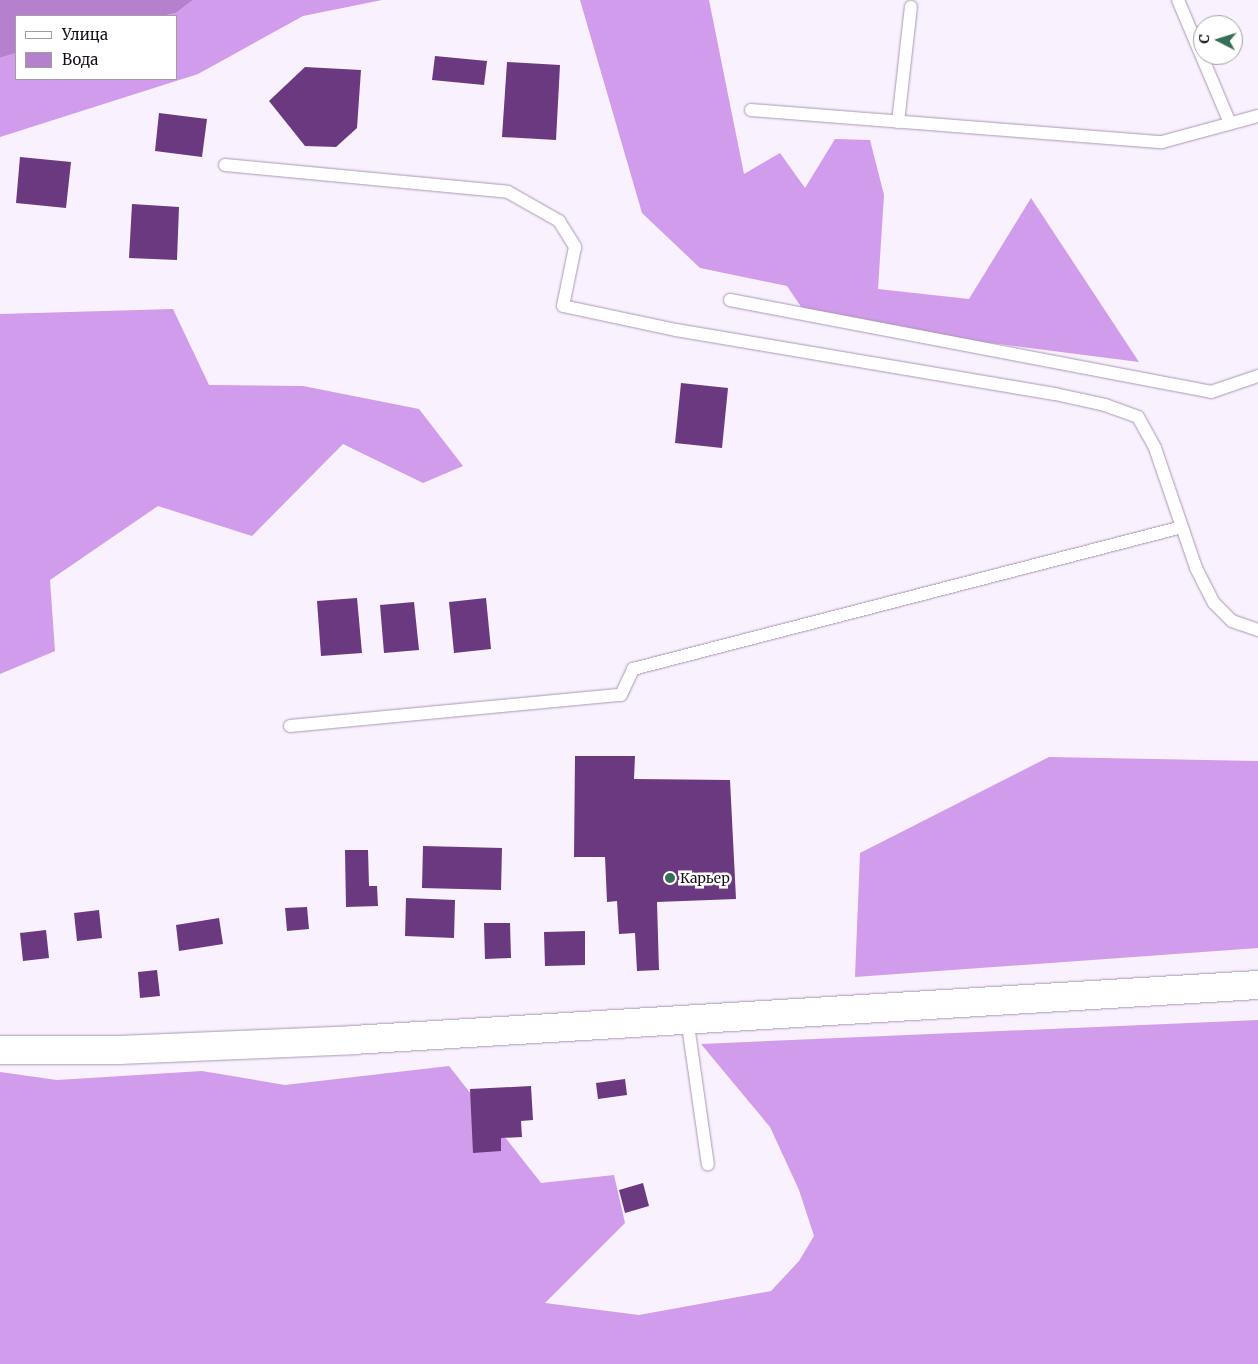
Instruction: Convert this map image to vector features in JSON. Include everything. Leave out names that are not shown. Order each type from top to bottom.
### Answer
[{"type":"main road","points":[[0,1050],[119,1050],[265,1044],[1258,985]]},
{"type":"lane","points":[[1178,0],[1230,123]]},
{"type":"lane","points":[[898,122],[911,7]]},
{"type":"lane","points":[[751,110],[1162,142],[1258,116]]},
{"type":"lane","points":[[225,165],[508,192],[559,221],[576,247],[563,306],[676,330],[1055,394],[1105,405],[1138,417],[1156,448],[1196,568],[1214,603],[1232,621],[1258,630]]},
{"type":"lane","points":[[730,300],[1211,392],[1258,376]]},
{"type":"lane","points":[[290,726],[620,695],[632,669],[1182,528]]},
{"type":"lane","points":[[687,1018],[708,1165]]},
{"type":"shaded area","points":[[193,0],[382,0],[303,16],[198,74],[0,137],[0,58],[15,53],[15,80],[178,80],[178,15],[167,15],[176,13]]},
{"type":"shaded area","points":[[580,0],[709,0],[744,174],[780,153],[805,188],[835,139],[870,140],[884,195],[878,289],[969,299],[1031,198],[1139,362],[810,320],[787,286],[700,268],[642,213]]},
{"type":"shaded area","points":[[173,309],[209,385],[303,386],[419,409],[463,466],[423,483],[343,444],[252,536],[158,506],[50,580],[55,651],[0,674],[0,314]]},
{"type":"shaded area","points":[[1049,757],[1258,761],[1258,948],[855,977],[860,853]]},
{"type":"shaded area","points":[[1258,1020],[1258,1364],[0,1364],[0,1072],[57,1080],[202,1071],[285,1085],[449,1066],[541,1183],[614,1175],[625,1223],[545,1303],[639,1315],[771,1291],[799,1261],[814,1236],[799,1190],[770,1127],[701,1044]]},
{"type":"water","points":[[0,0],[193,0],[176,13],[167,15],[15,15],[15,53],[0,58]]},
{"type":"building","points":[[435,56],[487,61],[484,85],[432,80]]},
{"type":"building","points":[[507,62],[560,65],[556,140],[502,137]]},
{"type":"building","points":[[305,67],[361,70],[357,128],[336,147],[305,146],[269,101]]},
{"type":"building","points":[[159,113],[207,119],[202,157],[155,151]]},
{"type":"building","points":[[20,157],[71,162],[66,208],[16,203]]},
{"type":"building","points":[[132,204],[179,207],[177,260],[129,258]]},
{"type":"building","points":[[681,383],[728,388],[722,448],[675,443]]},
{"type":"building","points":[[357,598],[362,653],[321,656],[317,601]]},
{"type":"building","points":[[486,598],[491,649],[454,653],[449,602]]},
{"type":"building","points":[[414,602],[419,650],[384,653],[380,605]]},
{"type":"building","name":"Карьер","points":[[575,756],[635,756],[634,779],[730,780],[736,899],[657,902],[659,970],[637,971],[635,933],[619,934],[617,901],[607,902],[605,857],[574,857]]},
{"type":"building","points":[[423,846],[502,848],[501,890],[422,888]]},
{"type":"building","points":[[345,850],[368,850],[369,886],[377,886],[378,906],[346,907]]},
{"type":"building","points":[[406,898],[455,900],[454,938],[405,936]]},
{"type":"building","points":[[307,907],[309,929],[287,931],[285,908]]},
{"type":"building","points":[[99,910],[102,938],[77,941],[74,913]]},
{"type":"building","points":[[219,918],[223,944],[179,951],[176,925]]},
{"type":"building","points":[[484,923],[510,923],[511,958],[485,959]]},
{"type":"building","points":[[46,930],[49,958],[23,961],[20,933]]},
{"type":"building","points":[[585,931],[585,965],[545,966],[544,932]]},
{"type":"building","points":[[157,970],[160,996],[140,998],[138,972]]},
{"type":"building","points":[[625,1079],[627,1095],[598,1099],[596,1083]]},
{"type":"building","points":[[531,1086],[533,1120],[521,1121],[522,1137],[501,1138],[501,1151],[473,1153],[470,1089]]},
{"type":"building","points":[[643,1183],[649,1206],[625,1213],[619,1190]]},
{"type":"place","name":"Карьер","points":[[670,878]]}]
